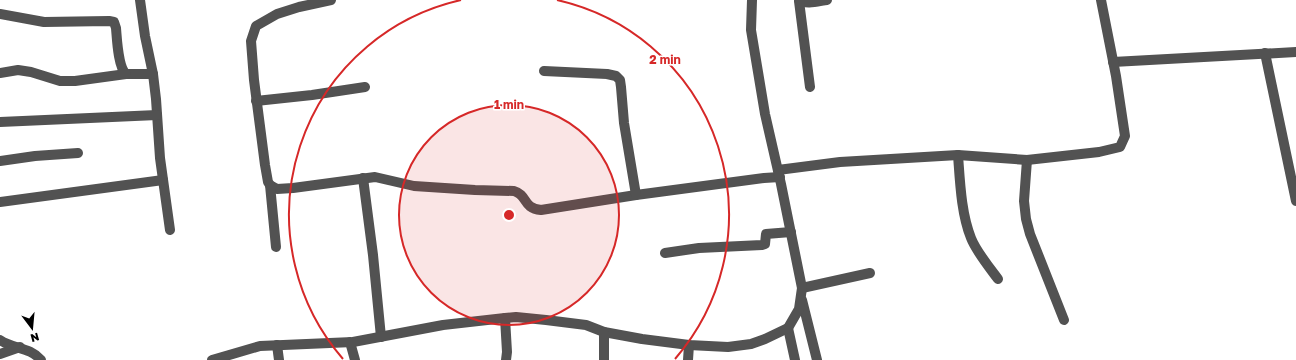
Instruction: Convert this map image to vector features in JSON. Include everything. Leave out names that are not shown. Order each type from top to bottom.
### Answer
[{"type":"street","points":[[140,0],[145,36],[153,74],[160,158],[170,230]]},
{"type":"street","points":[[276,247],[270,185],[268,182],[265,165],[256,100],[251,41],[256,26],[277,14],[299,4],[331,0]]},
{"type":"street","points":[[752,0],[751,30],[765,114],[779,173],[802,293],[817,360]]},
{"type":"street","points":[[810,88],[799,0],[802,2],[808,2],[827,0]]},
{"type":"street","points":[[270,185],[277,189],[293,188],[375,177],[414,186],[514,191],[519,193],[530,207],[541,210],[636,195],[764,178],[779,173],[840,162],[958,155],[1027,160],[1099,152],[1120,147],[1125,136],[1101,0]]},
{"type":"street","points":[[0,14],[44,22],[114,22],[121,66],[126,74]]},
{"type":"street","points":[[1113,62],[1296,52]]},
{"type":"street","points":[[1265,53],[1296,201]]},
{"type":"street","points":[[0,73],[18,70],[31,72],[60,81],[75,81],[126,74],[153,74]]},
{"type":"street","points":[[544,71],[607,74],[616,76],[620,80],[624,123],[636,195]]},
{"type":"street","points":[[256,100],[312,95],[365,87]]},
{"type":"street","points":[[0,122],[157,115]]},
{"type":"street","points":[[0,161],[35,156],[78,153]]},
{"type":"street","points":[[958,155],[961,193],[971,238],[998,279]]},
{"type":"street","points":[[1027,160],[1024,201],[1026,219],[1030,234],[1064,320]]},
{"type":"street","points":[[364,178],[381,337]]},
{"type":"street","points":[[0,202],[163,180]]},
{"type":"street","points":[[665,253],[698,248],[762,245],[765,244],[766,234],[791,232]]},
{"type":"street","points":[[802,293],[870,273]]},
{"type":"street","points":[[212,360],[260,346],[350,342],[444,325],[505,318],[528,318],[586,325],[604,332],[689,345],[728,347],[751,344],[788,328],[799,309],[802,293]]},
{"type":"street","points":[[505,318],[506,360]]},
{"type":"street","points":[[788,328],[795,360]]},
{"type":"street","points":[[604,332],[604,360]]},
{"type":"street","points":[[0,340],[5,344],[20,347],[33,353],[41,360]]},
{"type":"street","points":[[350,342],[354,360]]},
{"type":"street","points":[[277,345],[279,360]]},
{"type":"street","points":[[688,360],[689,345]]},
{"type":"street","points":[[0,354],[20,347]]}]
